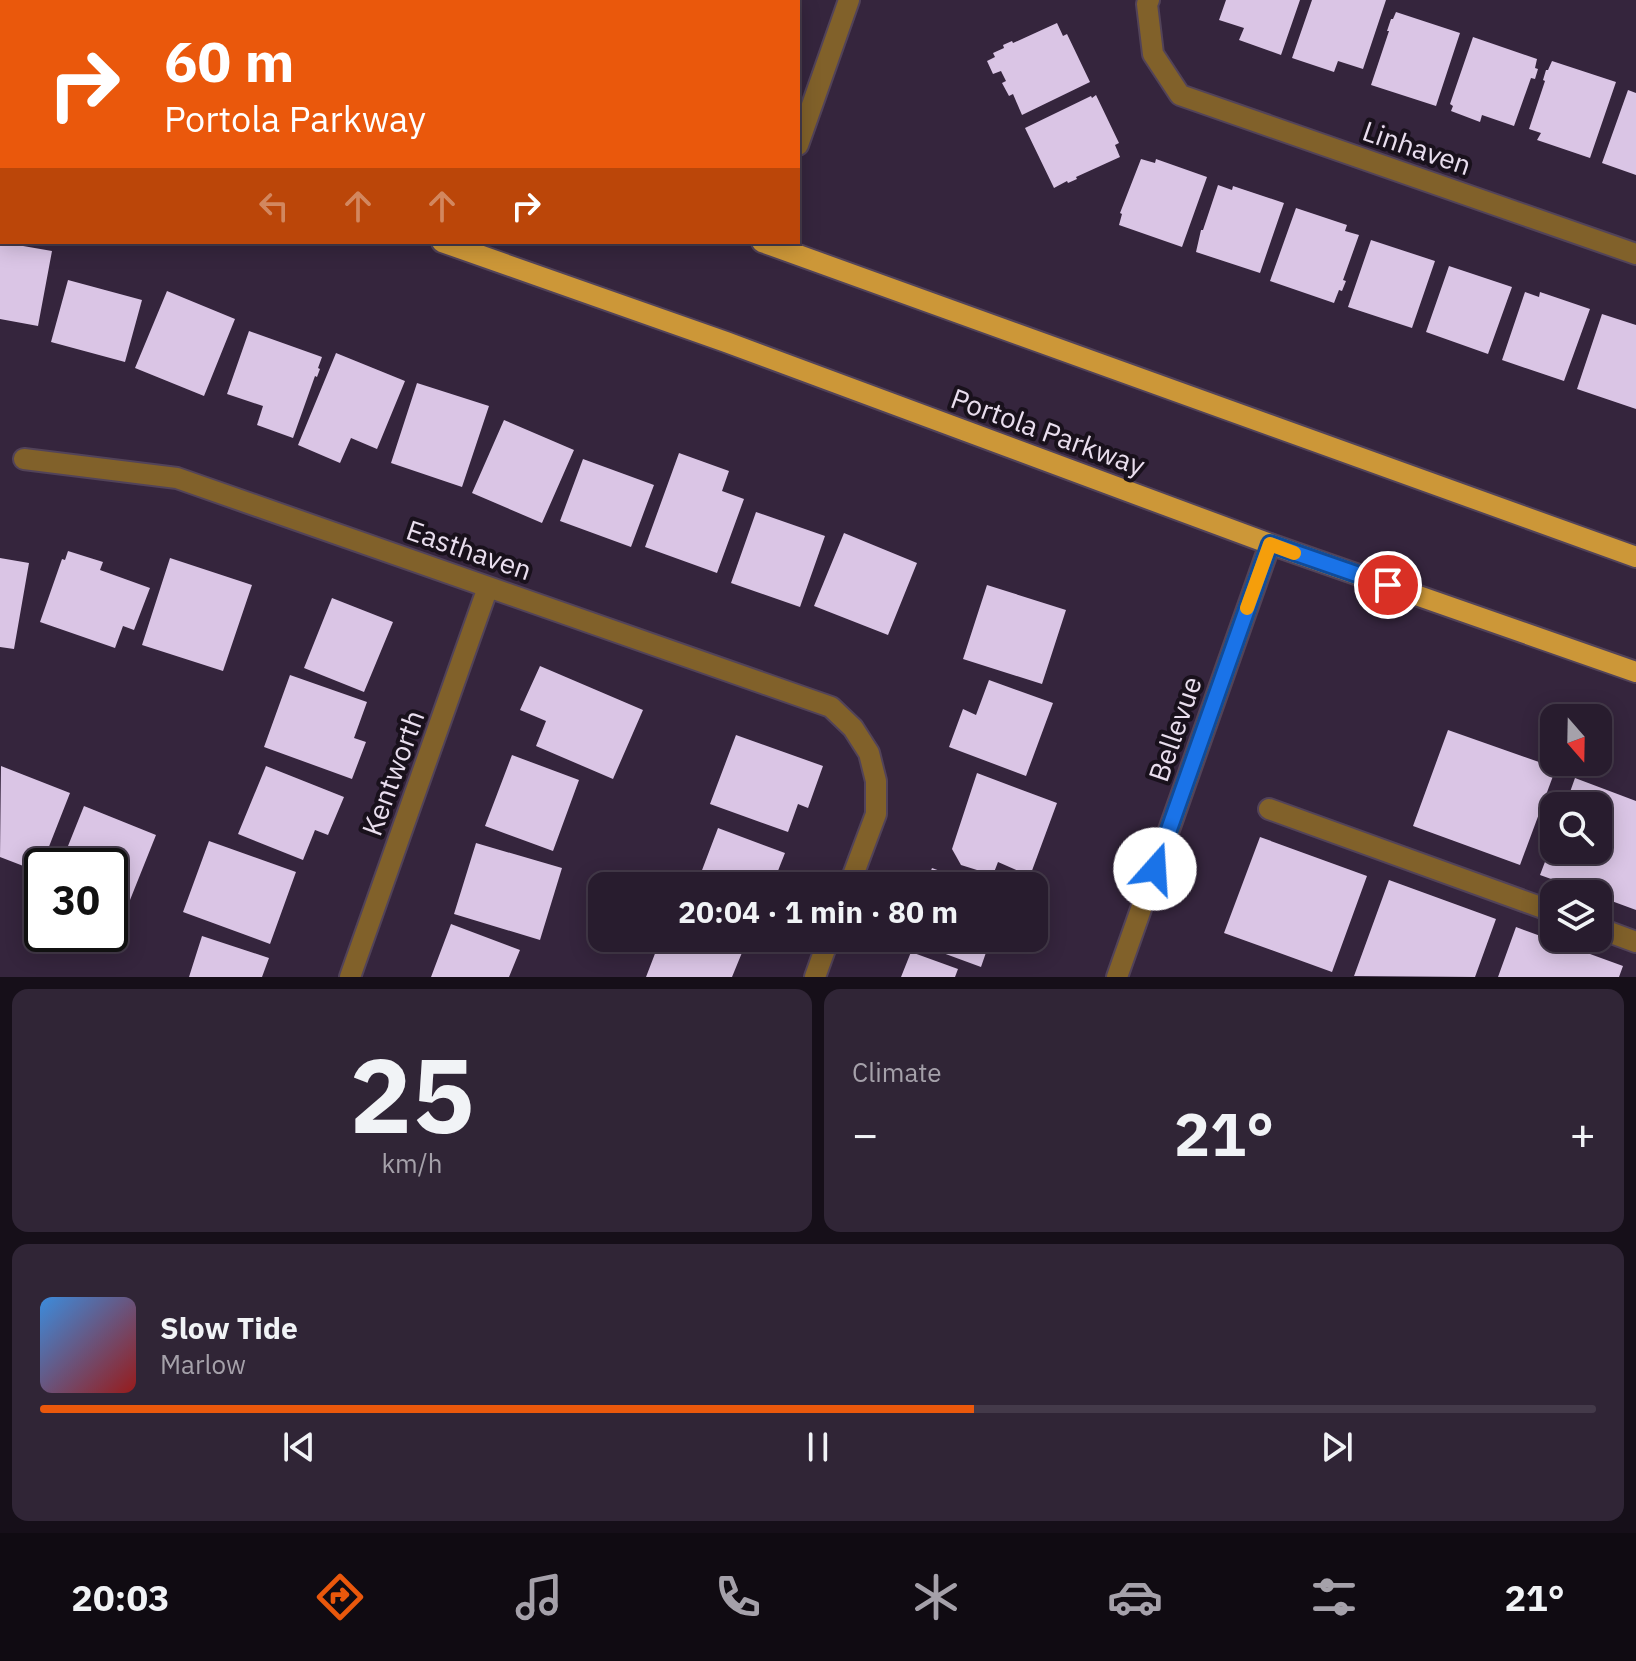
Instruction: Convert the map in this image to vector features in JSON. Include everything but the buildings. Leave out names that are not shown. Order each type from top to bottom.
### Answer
[{"type":"main road","name":"Portola Parkway","points":[[448,244],[726,342],[1270,544],[1636,672]]},
{"type":"main road","points":[[769,244],[1636,557]]},
{"type":"street","points":[[800,139],[849,0]]},
{"type":"street","name":"Linhaven","points":[[1149,0],[1153,54],[1180,95],[1636,254]]},
{"type":"street","name":"Easthaven","points":[[24,459],[177,478],[831,707],[853,728],[869,753],[876,781],[876,814],[854,872]]},
{"type":"street","name":"Bellevue","points":[[1117,977],[1270,544]]},
{"type":"street","name":"Kentworth","points":[[350,977],[488,587]]},
{"type":"street","points":[[1269,809],[1540,907]]},
{"type":"street","points":[[1612,933],[1636,942]]},
{"type":"street","points":[[815,977],[824,952]]},
{"type":"slow traffic","points":[[1247,608],[1270,544],[1294,553]]},
{"type":"route","points":[[1155,869],[1270,544],[1388,585]]}]
